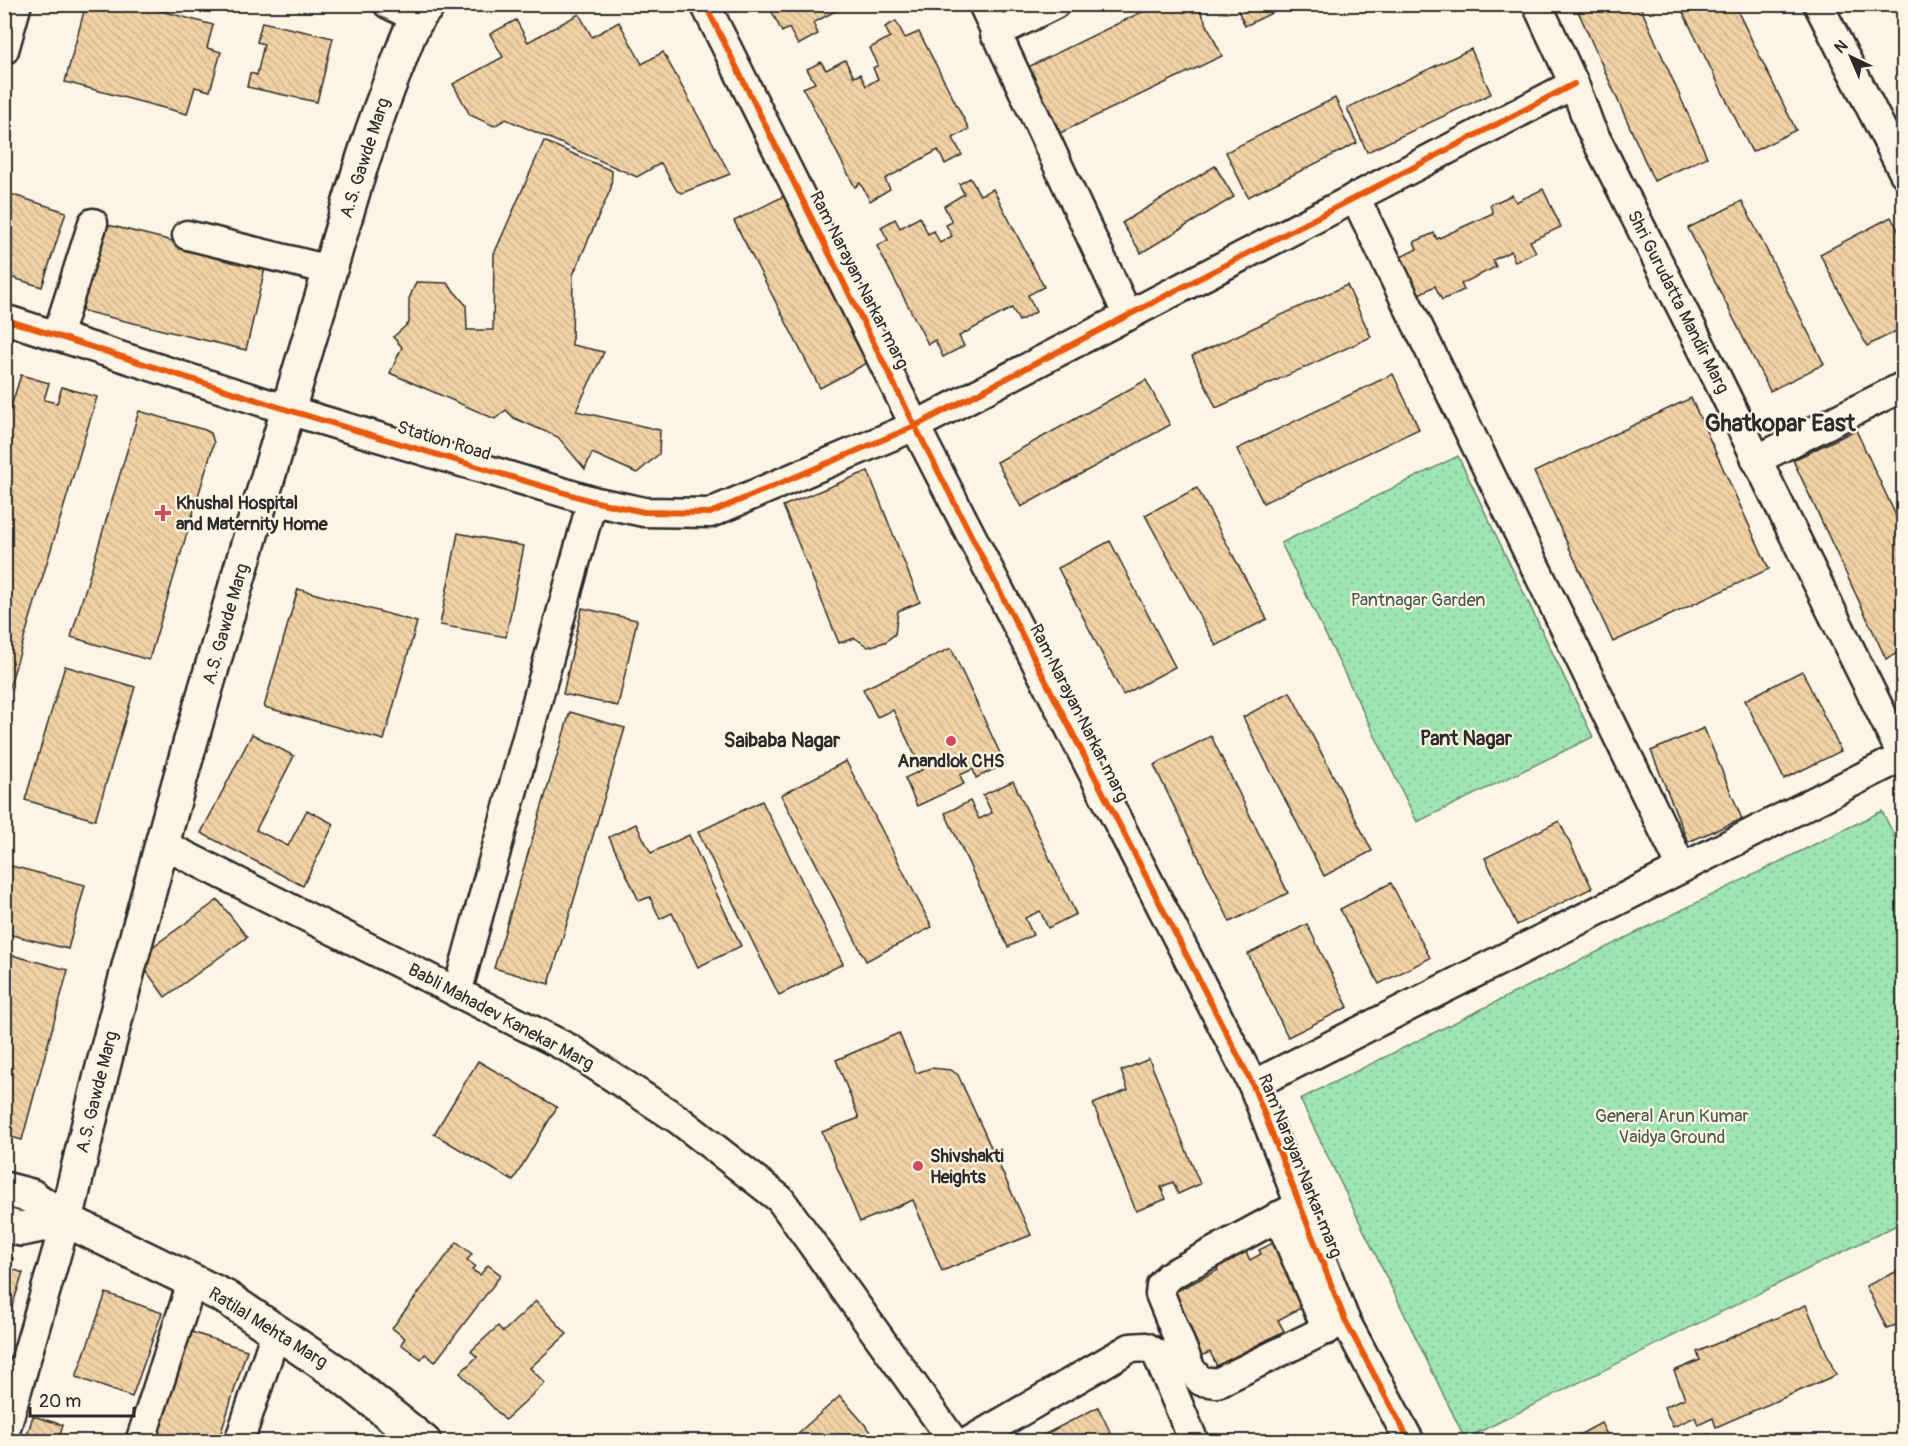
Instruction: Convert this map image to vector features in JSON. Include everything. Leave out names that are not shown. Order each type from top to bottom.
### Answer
[{"type":"street","points":[[4,51],[17,4]]},
{"type":"street","name":"Ram Narayan Narkar marg","points":[[705,4],[915,426],[1253,1085],[1289,1210],[1336,1325],[1410,1442]]},
{"type":"street","points":[[983,4],[1128,316]]},
{"type":"street","points":[[995,34],[1055,4]]},
{"type":"street","name":"Shri Gurudatta Mandir Marg","points":[[1537,4],[1574,84],[1590,127],[1903,758]]},
{"type":"street","points":[[1818,4],[1904,173]]},
{"type":"street","name":"A.S. Gawde Marg","points":[[66,1220],[96,1091],[162,844],[288,410],[377,113],[411,9]]},
{"type":"street","name":"Station Road","points":[[4,319],[288,410],[592,501],[644,512],[710,513],[915,426],[1574,84]]},
{"type":"street","points":[[1355,197],[1682,868]]},
{"type":"street","points":[[57,336],[93,223]]},
{"type":"street","points":[[188,235],[330,270]]},
{"type":"street","points":[[1756,460],[1904,386]]},
{"type":"street","points":[[456,993],[592,501]]},
{"type":"street","points":[[1253,1085],[1903,758]]},
{"type":"street","name":"Babli Mahadev Kanekar Marg","points":[[162,844],[570,1049],[679,1120],[780,1199],[954,1442]]},
{"type":"street","name":"Ratilal Mehta Marg","points":[[4,1189],[31,1196],[66,1220],[225,1297],[342,1376],[424,1442]]},
{"type":"street","points":[[1289,1210],[1169,1276],[1161,1285],[1160,1294],[1191,1370],[1201,1381],[1216,1383],[1336,1325]]},
{"type":"street","points":[[4,1225],[21,1229],[66,1220],[4,1435]]},
{"type":"street","points":[[140,1442],[192,1282]]},
{"type":"street","points":[[239,1442],[276,1332]]},
{"type":"street","points":[[968,1442],[1130,1348],[1146,1347],[1157,1354],[1194,1442]]},
{"type":"green space","name":"Pantnagar Garden","points":[[1458,456],[1593,737],[1417,822],[1281,543]]},
{"type":"green space","name":"General Arun Kumar Vaidya Ground","points":[[1882,811],[1903,853],[1903,1222],[1465,1439],[1300,1099]]},
{"type":"building","points":[[86,4],[136,4],[213,25],[207,48],[221,52],[210,91],[195,87],[187,114],[65,82]]},
{"type":"building","points":[[768,4],[848,4],[813,23],[818,34],[798,45],[789,28],[782,32]]},
{"type":"building","points":[[1158,4],[1197,4],[1222,56],[1060,133],[1028,67]]},
{"type":"building","points":[[1235,4],[1290,4],[1245,26]]},
{"type":"building","points":[[1593,4],[1639,4],[1707,157],[1654,181],[1578,11]]},
{"type":"building","points":[[1679,4],[1734,4],[1796,130],[1752,152]]},
{"type":"building","points":[[579,14],[592,37],[619,22],[642,64],[663,52],[730,174],[682,193],[677,191],[661,163],[637,177],[506,119],[494,126],[470,115],[453,84],[503,57],[490,34],[516,20],[528,42]]},
{"type":"building","points":[[896,21],[905,38],[919,32],[969,129],[953,138],[962,155],[945,164],[938,150],[885,179],[890,189],[870,201],[860,183],[855,187],[803,88],[815,83],[807,69],[821,62],[826,70],[845,60],[854,77],[860,74],[866,86],[878,79],[873,68],[878,65],[870,48],[890,37],[885,27]]},
{"type":"building","points":[[262,22],[333,38],[317,102],[247,87],[250,73],[257,75],[264,44],[257,42]]},
{"type":"building","points":[[1471,49],[1491,94],[1367,152],[1347,108]]},
{"type":"building","points":[[1335,98],[1357,143],[1248,197],[1226,152]]},
{"type":"building","points":[[544,141],[612,171],[611,188],[573,275],[572,345],[604,352],[576,411],[660,430],[659,454],[637,473],[592,453],[585,469],[558,437],[514,418],[506,410],[495,419],[390,373],[402,347],[393,337],[409,323],[409,299],[416,282],[447,283],[466,305],[467,330],[493,330],[494,254]]},
{"type":"building","points":[[1215,166],[1234,197],[1141,253],[1122,223]]},
{"type":"building","points":[[970,178],[980,195],[993,189],[1044,287],[1028,295],[1036,312],[1019,321],[1012,308],[959,336],[964,346],[943,357],[935,340],[928,344],[877,246],[888,240],[881,227],[895,219],[900,228],[920,217],[928,234],[934,231],[940,243],[952,236],[946,225],[952,222],[944,206],[964,194],[959,184]]},
{"type":"building","points":[[1543,189],[1561,227],[1530,241],[1536,252],[1515,262],[1511,251],[1493,260],[1496,267],[1461,284],[1464,290],[1442,300],[1435,286],[1409,299],[1391,262],[1417,249],[1414,242],[1434,233],[1437,239],[1493,213],[1490,205],[1512,195],[1516,202]]},
{"type":"building","points":[[4,192],[66,212],[42,287],[4,275]]},
{"type":"building","points":[[788,194],[873,360],[820,388],[734,221]]},
{"type":"building","points":[[1742,201],[1824,364],[1770,391],[1688,228]]},
{"type":"building","points":[[1891,217],[1904,241],[1904,327],[1867,346],[1820,254]]},
{"type":"building","points":[[100,223],[266,264],[246,350],[79,310]]},
{"type":"building","points":[[1347,285],[1371,337],[1216,408],[1192,356]]},
{"type":"building","points":[[1393,374],[1419,429],[1263,503],[1237,449]]},
{"type":"building","points":[[21,375],[49,383],[44,400],[57,403],[62,387],[97,397],[4,705],[4,429]]},
{"type":"building","points":[[1146,380],[1170,425],[1021,507],[997,462]]},
{"type":"building","points":[[1691,398],[1769,569],[1613,642],[1534,472]]},
{"type":"building","points":[[139,411],[205,430],[211,433],[214,443],[149,660],[71,637]]},
{"type":"building","points":[[1856,430],[1904,533],[1904,650],[1886,659],[1793,460]]},
{"type":"building","points":[[868,471],[920,602],[898,611],[895,634],[885,642],[868,647],[855,638],[839,643],[783,506]]},
{"type":"building","points":[[1197,488],[1267,619],[1216,646],[1145,515]]},
{"type":"building","points":[[458,533],[524,546],[506,637],[440,625]]},
{"type":"building","points":[[1110,541],[1175,667],[1123,695],[1058,568]]},
{"type":"building","points":[[298,589],[417,622],[384,740],[264,707]]},
{"type":"building","points":[[582,608],[637,620],[618,706],[563,694]]},
{"type":"building","name":"Anandlok CHS","points":[[951,648],[1005,764],[976,778],[973,769],[960,775],[964,784],[917,806],[905,778],[922,770],[893,710],[877,717],[863,689]]},
{"type":"building","points":[[65,666],[135,687],[95,820],[25,800]]},
{"type":"building","points":[[1802,671],[1841,751],[1784,779],[1745,700]]},
{"type":"building","points":[[1290,692],[1372,851],[1324,876],[1243,717]]},
{"type":"building","points":[[570,712],[625,728],[549,984],[494,968]]},
{"type":"building","points":[[1704,728],[1742,819],[1688,842],[1651,751]]},
{"type":"building","points":[[252,734],[294,756],[256,830],[288,846],[307,810],[334,824],[303,886],[201,833]]},
{"type":"building","points":[[1211,736],[1288,893],[1230,922],[1154,765]]},
{"type":"building","points":[[846,761],[932,927],[866,961],[781,795]]},
{"type":"building","points":[[1013,781],[1076,914],[1048,928],[1040,911],[1025,918],[1033,935],[1008,947],[945,813],[970,801],[979,819],[992,813],[983,795]]},
{"type":"building","points":[[762,801],[843,964],[779,995],[698,832]]},
{"type":"building","points":[[1559,821],[1592,888],[1517,925],[1485,858]]},
{"type":"building","points":[[636,824],[651,853],[689,835],[741,946],[698,967],[672,913],[660,919],[650,897],[639,901],[609,837]]},
{"type":"building","points":[[4,864],[85,885],[68,949],[4,933]]},
{"type":"building","points":[[1391,883],[1430,958],[1379,984],[1340,909]]},
{"type":"building","points":[[218,900],[247,937],[165,997],[137,958]]},
{"type":"building","points":[[1307,924],[1348,1007],[1288,1037],[1248,954]]},
{"type":"building","points":[[4,953],[68,970],[22,1140],[4,1135]]},
{"type":"building","name":"Shivshakti Heights","points":[[899,1033],[916,1073],[931,1068],[951,1070],[958,1075],[1031,1235],[942,1271],[913,1200],[860,1222],[822,1132],[859,1118],[836,1060]]},
{"type":"building","points":[[1149,1059],[1200,1184],[1178,1194],[1173,1182],[1161,1187],[1166,1199],[1136,1211],[1093,1104],[1128,1090],[1121,1071]]},
{"type":"building","points":[[478,1061],[557,1107],[513,1181],[434,1134]]},
{"type":"building","points":[[1279,1240],[1310,1303],[1278,1320],[1284,1331],[1217,1366],[1210,1352],[1199,1357],[1180,1319],[1185,1316],[1173,1293],[1218,1270],[1215,1266],[1245,1250],[1250,1260],[1261,1254],[1259,1250]]},
{"type":"building","points":[[457,1242],[472,1254],[467,1260],[475,1266],[472,1270],[480,1275],[488,1265],[501,1275],[435,1362],[425,1354],[421,1359],[401,1344],[405,1338],[392,1328]]},
{"type":"building","points":[[4,1255],[13,1258],[10,1268],[23,1273],[8,1319],[4,1318]]},
{"type":"building","points":[[1904,1268],[1904,1321],[1887,1329],[1866,1286]]},
{"type":"building","points":[[106,1293],[162,1313],[132,1397],[76,1377]]},
{"type":"building","points":[[536,1301],[567,1334],[530,1368],[545,1383],[505,1420],[460,1373],[477,1357],[471,1351],[498,1326],[503,1332]]},
{"type":"building","points":[[1806,1305],[1836,1375],[1716,1427],[1713,1418],[1698,1425],[1695,1417],[1673,1427],[1664,1407],[1685,1398],[1674,1371],[1700,1360],[1697,1352]]},
{"type":"building","points":[[179,1328],[247,1350],[218,1442],[142,1442]]},
{"type":"building","points":[[840,1396],[880,1442],[788,1442]]},
{"type":"building","points":[[1098,1407],[1115,1442],[1030,1442]]},
{"type":"building","points":[[33,1416],[63,1425],[58,1442],[25,1442]]},
{"type":"building","points":[[1601,1423],[1611,1442],[1566,1442]]},
{"type":"building","points":[[1709,1434],[1713,1442],[1692,1442]]},
{"type":"cycle path","points":[[705,4],[915,426],[1253,1085],[1345,1320],[1410,1442]]},
{"type":"cycle path","points":[[4,319],[288,410],[592,501],[644,512],[710,513],[915,426],[1574,84]]},
{"type":"place","name":"Khushal Hospital and Maternity Home","points":[[163,513]]},
{"type":"place","name":"Anandlok CHS","points":[[951,741]]},
{"type":"place","name":"Shivshakti Heights","points":[[918,1166]]},
{"type":"district","name":"Ghatkopar East","points":[[1780,423]]},
{"type":"district","name":"Pant Nagar","points":[[1466,738]]},
{"type":"district","name":"Saibaba Nagar","points":[[782,740]]}]
